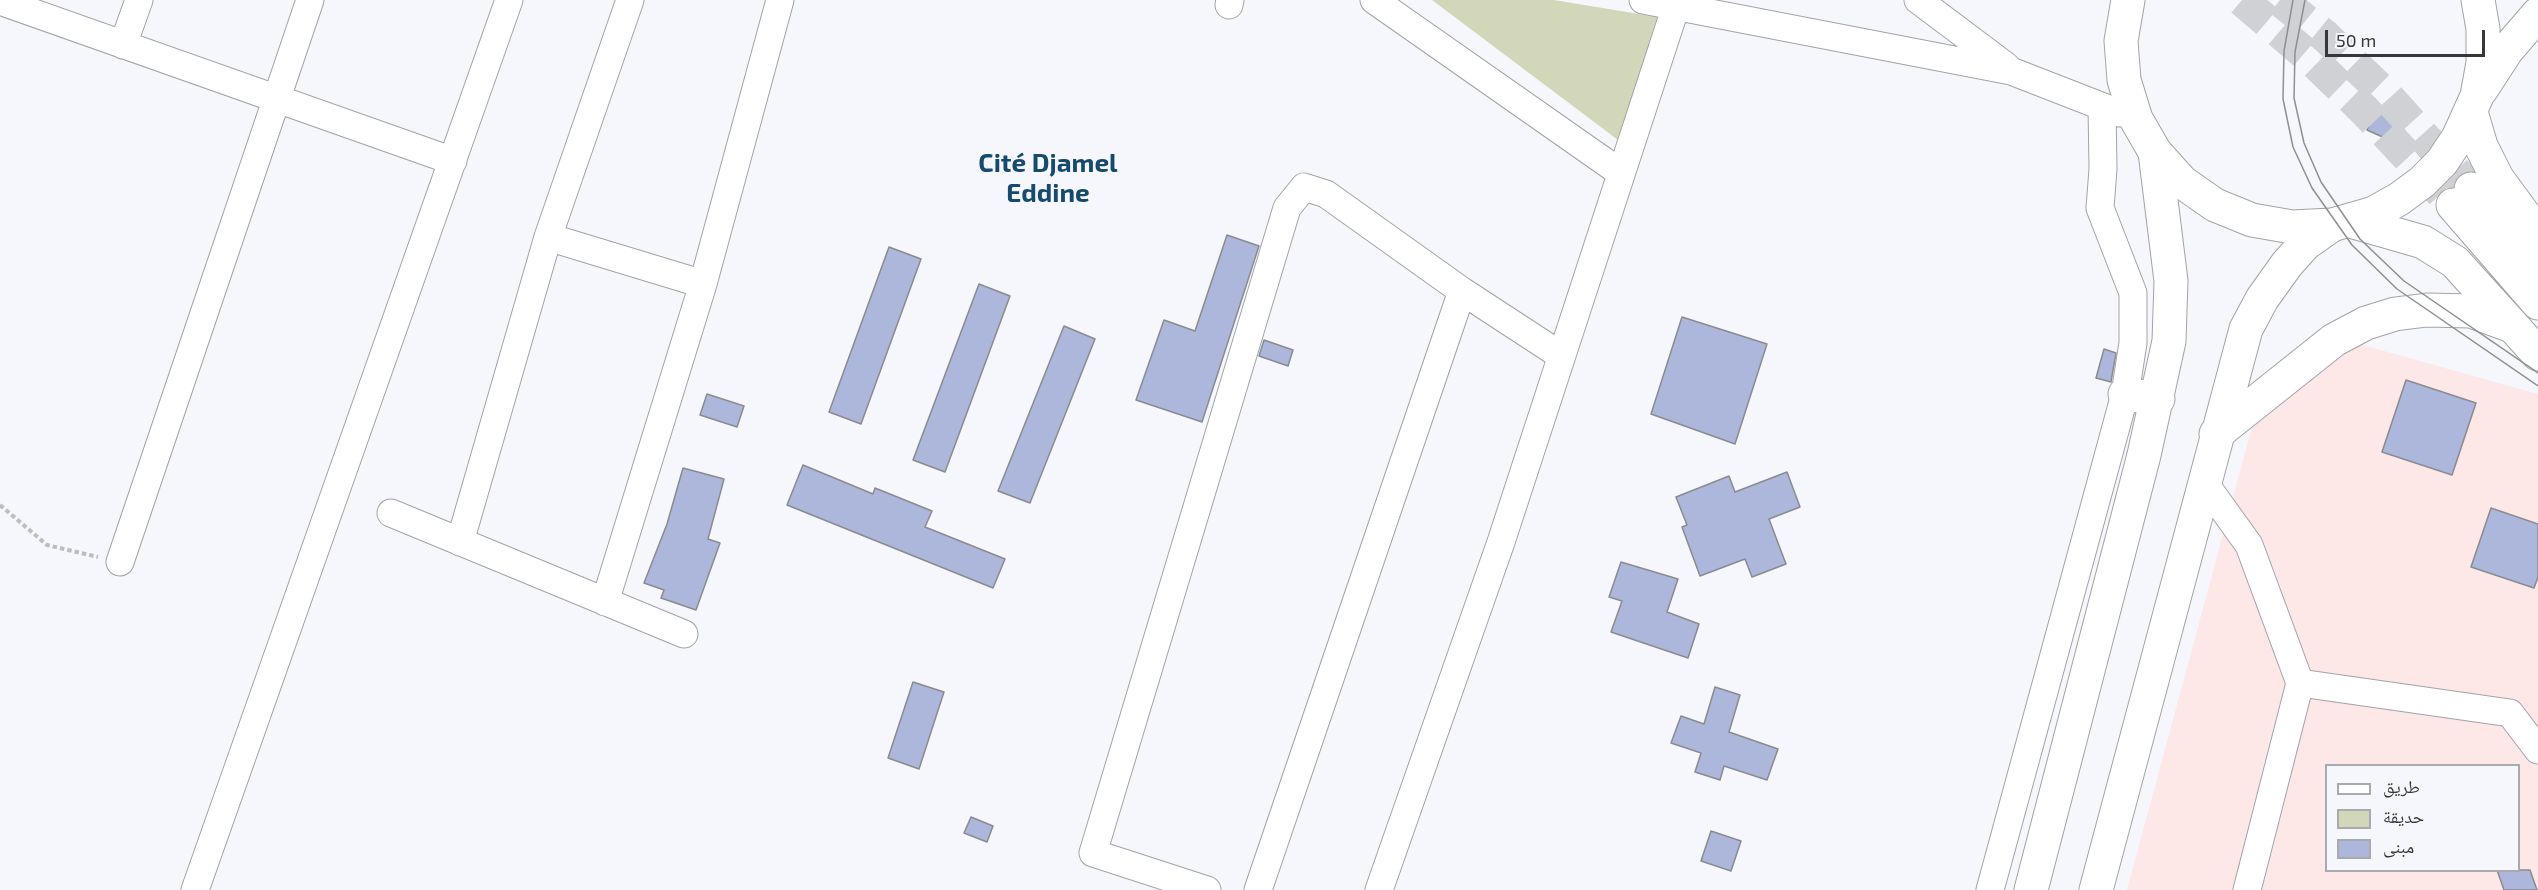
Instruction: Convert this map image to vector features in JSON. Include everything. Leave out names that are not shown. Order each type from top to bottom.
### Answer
[{"type":"main road","points":[[2478,0],[2483,28],[2483,63],[2474,104],[2481,146],[2497,178],[2538,234]]},
{"type":"main road","points":[[2123,4],[2121,40],[2124,80],[2136,119],[2155,153],[2182,182],[2215,205],[2252,220],[2292,227],[2341,223],[2423,242],[2454,262],[2538,354]]},
{"type":"main road","points":[[2096,890],[2216,434],[2246,329],[2256,309],[2305,244],[2341,223],[2399,199],[2422,182],[2447,154],[2507,50],[2538,14]]},
{"type":"main road","points":[[2031,890],[2158,399],[2169,341],[2171,281],[2155,153]]},
{"type":"main road","points":[[2538,263],[2462,197],[2538,303]]},
{"type":"main road","points":[[2216,434],[2334,339],[2366,323],[2395,314],[2427,310],[2470,311],[2512,326]]},
{"type":"main road","points":[[2125,394],[2158,399]]},
{"type":"street","points":[[123,45],[139,0]]},
{"type":"street","points":[[120,562],[310,0]]},
{"type":"street","points":[[195,890],[509,0]]},
{"type":"street","points":[[460,542],[548,237],[630,0]]},
{"type":"street","points":[[605,602],[703,284],[780,0]]},
{"type":"street","points":[[1374,0],[1621,173]]},
{"type":"street","points":[[1643,0],[1678,3],[2011,71],[2136,119]]},
{"type":"street","points":[[1918,0],[2011,71]]},
{"type":"street","points":[[0,1],[453,161]]},
{"type":"street","points":[[1379,890],[1501,542],[1560,355],[1678,3]]},
{"type":"street","points":[[1989,890],[2125,394],[2133,343],[2133,293],[2100,208],[2103,169],[2102,107]]},
{"type":"street","points":[[1207,890],[1093,853],[1287,208],[1304,187],[1326,194],[1462,291],[1560,355]]},
{"type":"street","points":[[548,237],[703,284]]},
{"type":"street","points":[[1258,890],[1462,291]]},
{"type":"street","points":[[2204,481],[2249,545],[2300,683],[2247,890]]},
{"type":"street","points":[[391,513],[684,634]]},
{"type":"street","points":[[2300,683],[2510,713],[2538,750]]},
{"type":"path","points":[[0,505],[47,544],[120,562]]},
{"type":"shaded area","points":[[2352,342],[2538,394],[2538,890],[2127,890],[2256,412]]},
{"type":"green space","points":[[1432,0],[1554,0],[1657,17],[1622,143]]},
{"type":"building","points":[[2378,106],[2408,116],[2396,143],[2367,130]]},
{"type":"building","points":[[1227,235],[1259,246],[1202,422],[1136,400],[1164,320],[1195,331]]},
{"type":"building","points":[[889,247],[921,259],[861,424],[829,412]]},
{"type":"building","points":[[979,284],[1010,296],[945,472],[913,460]]},
{"type":"building","points":[[1682,317],[1767,344],[1735,444],[1651,414]]},
{"type":"building","points":[[1064,326],[1095,339],[1030,503],[998,491]]},
{"type":"building","points":[[1264,340],[1293,350],[1288,366],[1259,356]]},
{"type":"building","points":[[2104,349],[2116,353],[2111,382],[2096,378]]},
{"type":"building","points":[[2406,380],[2476,403],[2452,475],[2382,452]]},
{"type":"building","points":[[707,394],[744,406],[737,427],[700,415]]},
{"type":"building","points":[[803,465],[873,494],[875,488],[932,511],[925,527],[1005,559],[993,588],[787,505]]},
{"type":"building","points":[[683,468],[724,479],[708,539],[720,543],[696,610],[661,598],[664,590],[644,583],[667,524]]},
{"type":"building","points":[[1787,472],[1800,507],[1769,519],[1786,564],[1752,577],[1745,559],[1700,576],[1682,527],[1687,525],[1676,497],[1729,476],[1735,492]]},
{"type":"building","points":[[2491,508],[2538,524],[2538,577],[2534,588],[2471,567]]},
{"type":"building","points":[[1621,562],[1678,579],[1667,612],[1699,624],[1688,658],[1611,632],[1622,601],[1609,597]]},
{"type":"building","points":[[913,682],[944,692],[919,769],[888,758]]},
{"type":"building","points":[[1715,687],[1740,695],[1729,732],[1778,749],[1767,780],[1724,766],[1720,780],[1695,772],[1701,753],[1671,743],[1681,716],[1704,724]]},
{"type":"building","points":[[971,817],[993,826],[987,842],[964,833]]},
{"type":"building","points":[[1711,831],[1741,841],[1731,871],[1701,861]]},
{"type":"building","points":[[2530,870],[2537,890],[2504,890],[2498,872]]},
{"type":"tunnel","points":[[2242,0],[2309,57],[2365,111],[2453,205]]},
{"type":"tunnel","points":[[2280,0],[2325,36],[2384,93],[2471,189]]},
{"type":"tram line","points":[[2293,0],[2284,51],[2283,99],[2293,147],[2312,188],[2352,245],[2397,289],[2538,386]]},
{"type":"tram line","points":[[2305,0],[2295,52],[2294,98],[2304,143],[2321,182],[2360,239],[2404,281],[2538,373]]},
{"type":"district","name":"Cité Djamel Eddine","points":[[1048,178]]}]
